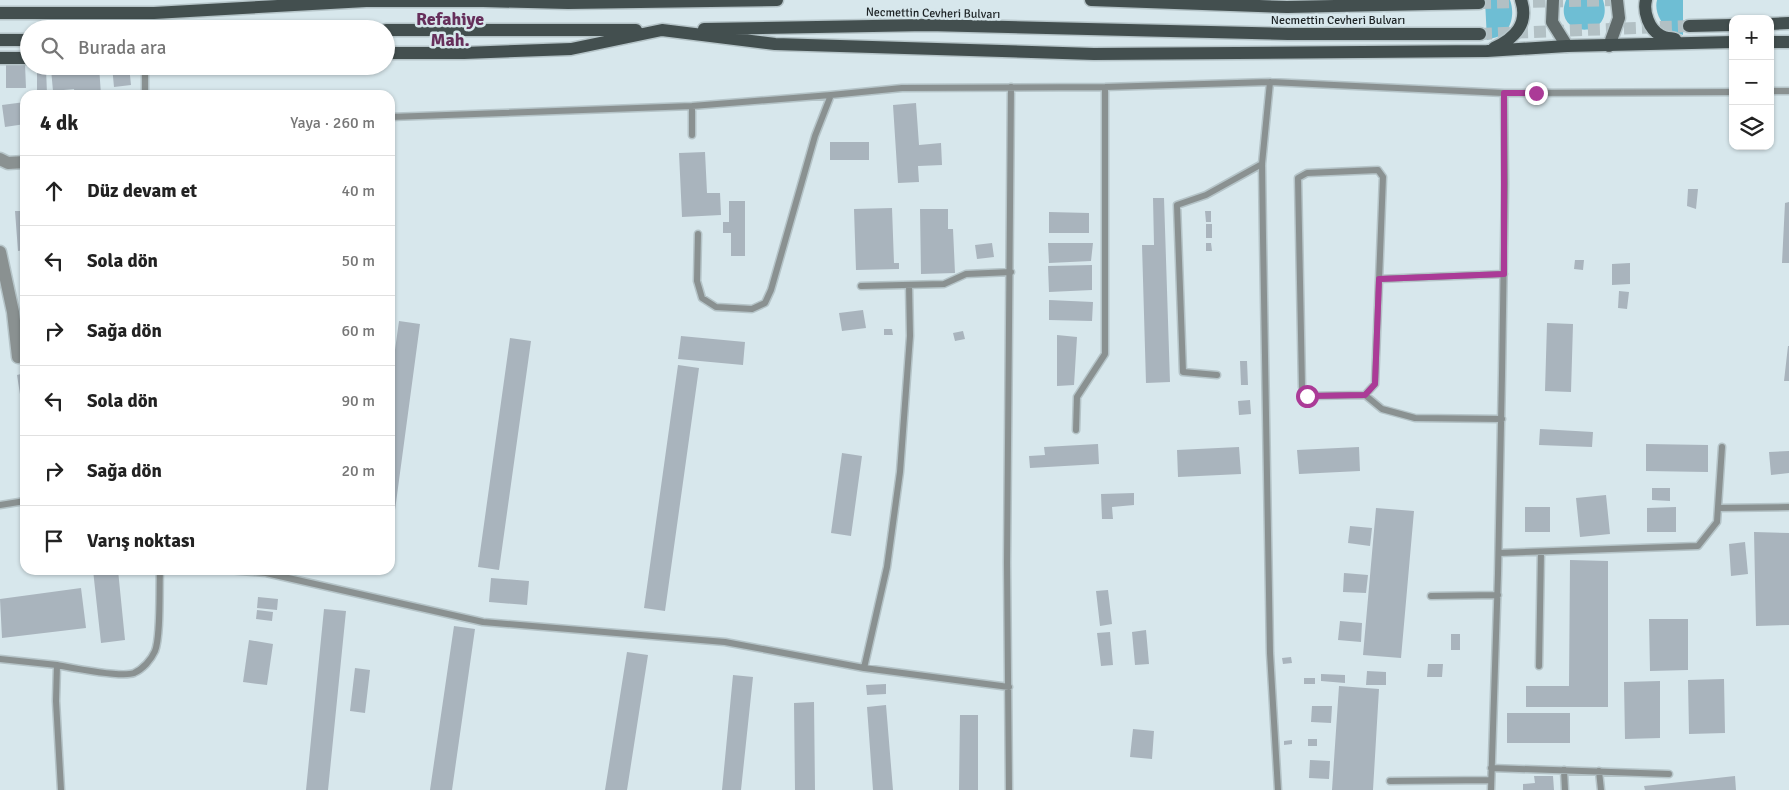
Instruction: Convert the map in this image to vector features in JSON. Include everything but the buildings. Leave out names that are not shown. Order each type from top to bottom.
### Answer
[{"type":"main road","points":[[0,13],[154,13],[366,2],[483,1],[568,3],[777,0]]},
{"type":"main road","name":"Necmettin Cevheri Bulvarı","points":[[1091,0],[1287,7],[1479,3]]},
{"type":"main road","points":[[1487,50],[1514,37],[1521,25],[1524,9],[1521,0]]},
{"type":"main road","points":[[1553,0],[1552,22],[1567,46]]},
{"type":"main road","points":[[1609,46],[1619,18],[1617,0]]},
{"type":"main road","points":[[1646,0],[1644,6],[1650,25],[1660,36],[1687,42]]},
{"type":"main road","points":[[1774,24],[1789,23]]},
{"type":"main road","name":"Necmettin Cevheri Bulvarı","points":[[395,30],[662,30],[928,25],[1278,33],[1480,34]]},
{"type":"main road","points":[[1689,26],[1729,25]]},
{"type":"main road","points":[[395,53],[571,50],[662,30],[775,44],[1094,54],[1487,50],[1729,42]]},
{"type":"main road","points":[[0,40],[20,40]]},
{"type":"main road","points":[[1774,42],[1789,42]]},
{"type":"main road","points":[[0,58],[20,58]]},
{"type":"street","points":[[0,158],[8,163],[20,162]]},
{"type":"street","points":[[0,252],[13,312],[18,357]]},
{"type":"lane","points":[[145,75],[145,90]]},
{"type":"lane","points":[[1270,82],[1262,164],[1270,653],[1278,790]]},
{"type":"lane","points":[[395,117],[692,106],[831,96],[902,88],[1105,87],[1270,82],[1504,93],[1729,92]]},
{"type":"lane","points":[[1009,790],[1007,563],[1011,272],[1011,87]]},
{"type":"lane","points":[[1076,430],[1077,396],[1105,354],[1105,87]]},
{"type":"lane","points":[[1774,91],[1789,91]]},
{"type":"lane","points":[[1491,790],[1502,419],[1504,93]]},
{"type":"lane","points":[[698,234],[697,282],[702,298],[716,307],[752,309],[765,303],[771,290],[815,136],[831,96]]},
{"type":"lane","points":[[692,106],[692,135]]},
{"type":"lane","points":[[1217,375],[1183,372],[1177,205],[1206,195],[1262,164]]},
{"type":"lane","points":[[1365,395],[1375,384],[1383,177],[1378,170],[1307,173],[1298,178],[1302,387],[1307,396],[1365,395],[1382,410],[1415,418],[1502,419]]},
{"type":"lane","points":[[861,286],[944,284],[966,274],[1011,272]]},
{"type":"lane","points":[[1379,279],[1504,274]]},
{"type":"lane","points":[[864,668],[887,567],[900,472],[910,336],[909,284]]},
{"type":"lane","points":[[1499,553],[1698,546],[1717,522],[1722,447]]},
{"type":"lane","points":[[0,505],[20,502]]},
{"type":"lane","points":[[1718,508],[1789,508]]},
{"type":"lane","points":[[1539,666],[1541,552]]},
{"type":"lane","points":[[0,659],[57,665],[99,673],[132,674],[145,666],[155,651],[158,637],[160,575]]},
{"type":"lane","points":[[275,575],[483,622],[725,642],[864,668],[1009,687]]},
{"type":"lane","points":[[1431,596],[1498,595]]},
{"type":"lane","points":[[57,665],[56,701],[61,790]]},
{"type":"lane","points":[[1491,768],[1669,774]]},
{"type":"lane","points":[[1564,770],[1565,790]]},
{"type":"lane","points":[[1599,771],[1601,790]]},
{"type":"lane","points":[[1390,781],[1491,780]]},
{"type":"shaded area","points":[[1485,0],[1510,0],[1512,9],[1511,23],[1506,31],[1487,40]]},
{"type":"shaded area","points":[[1566,0],[1603,0],[1605,13],[1601,23],[1593,28],[1584,30],[1575,28],[1567,22],[1564,13]]},
{"type":"shaded area","points":[[1657,0],[1683,0],[1683,35],[1670,30],[1664,24],[1657,13]]},
{"type":"tunnel","points":[[1479,3],[1618,0]]},
{"type":"tunnel","points":[[1480,34],[1689,26]]},
{"type":"district","name":"Refahiye Mah.","points":[[450,29]]},
{"type":"route","points":[[1307,396],[1365,395],[1375,384],[1379,279],[1504,274],[1504,93],[1536,93]]}]
